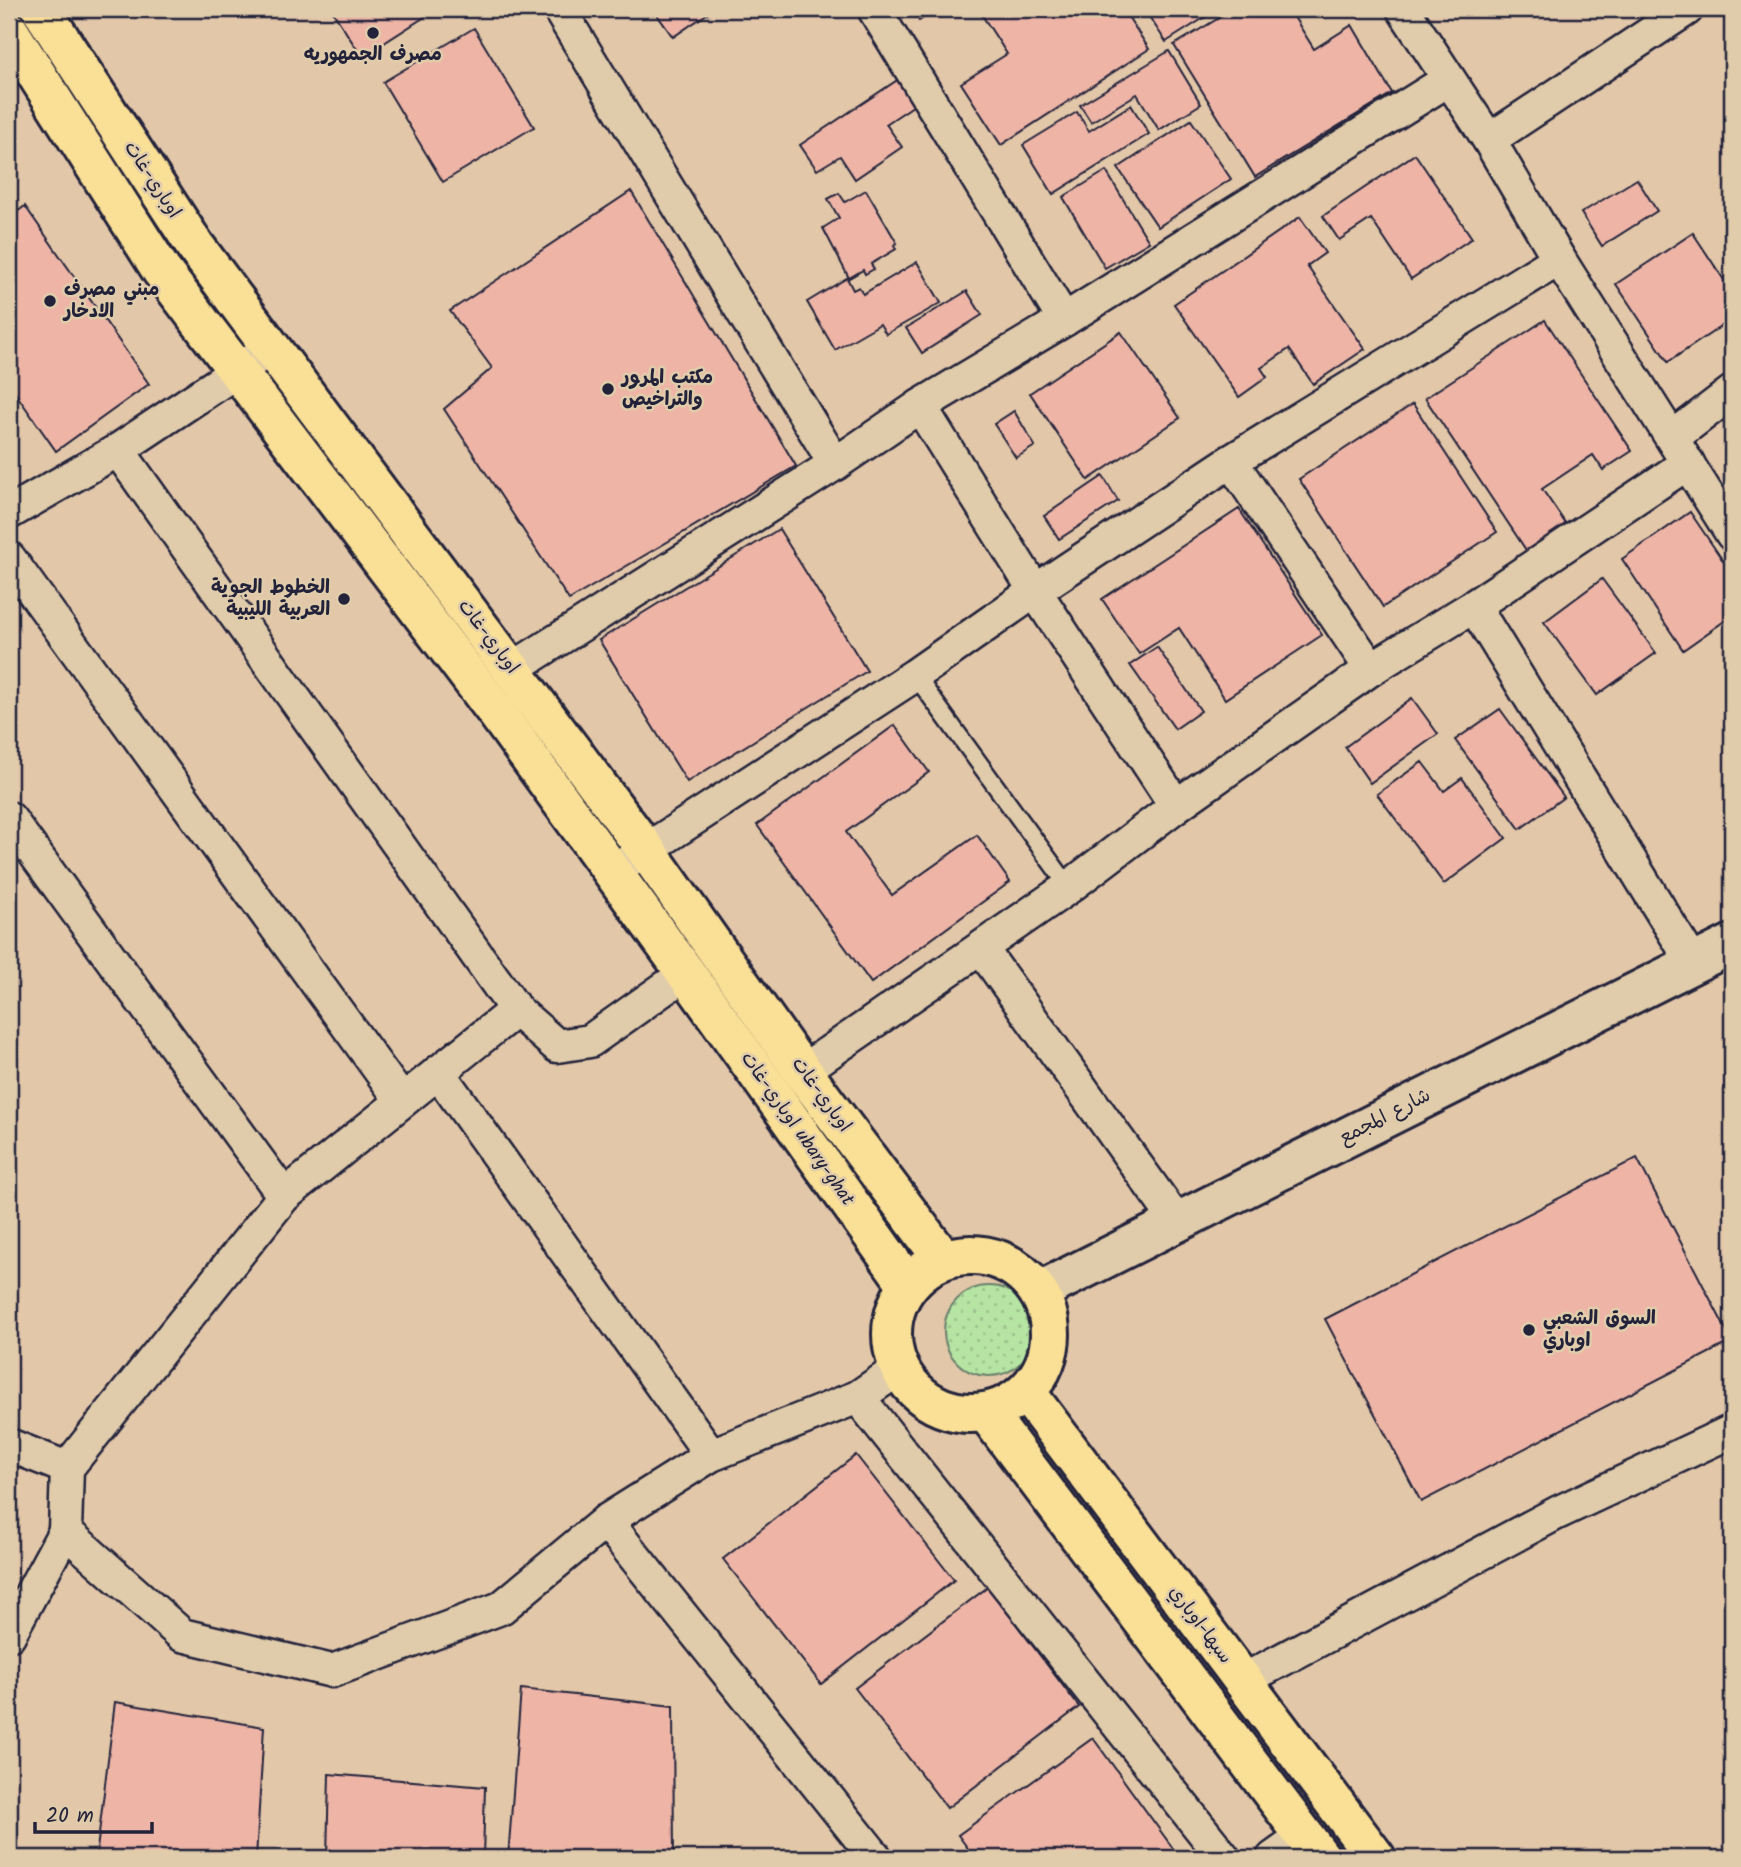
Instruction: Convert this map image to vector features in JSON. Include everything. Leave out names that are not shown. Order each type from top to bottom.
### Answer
[{"type":"highway","name":"اوباري-غات","points":[[41,9],[195,246],[646,850],[802,1071],[943,1259]]},
{"type":"highway","name":"اوباري-غات","points":[[9,31],[161,270],[489,702],[686,973]]},
{"type":"highway","name":"اوباري-غات ubary-ghat","points":[[686,973],[908,1285]]},
{"type":"highway","points":[[969,1254],[996,1258],[1020,1271],[1038,1292],[1049,1317],[1050,1344],[1042,1370],[1026,1392],[1014,1401],[986,1412],[961,1412],[936,1405],[915,1389],[900,1368],[893,1348],[892,1326],[897,1304],[908,1285],[923,1269],[943,1259],[969,1254]]},
{"type":"highway","name":"سبها-اوباري","points":[[1026,1392],[1376,1858]]},
{"type":"highway","points":[[986,1412],[1312,1847]]},
{"type":"street","points":[[559,9],[835,464]]},
{"type":"street","points":[[874,9],[1064,320]]},
{"type":"street","points":[[1403,9],[1489,141],[1559,259],[1732,534]]},
{"type":"street","points":[[1489,141],[1687,9]]},
{"type":"street","points":[[512,669],[835,464],[920,406],[1064,320],[1448,80]]},
{"type":"street","points":[[612,872],[915,675],[1035,591],[1231,461],[1559,259]]},
{"type":"street","points":[[9,513],[118,450],[271,348]]},
{"type":"street","points":[[802,1071],[1069,887],[1176,806],[1371,669],[1474,606],[1680,451],[1732,392]]},
{"type":"street","points":[[920,406],[1035,591],[1176,806]]},
{"type":"street","points":[[118,450],[516,1010],[557,1046],[590,1041],[686,973]]},
{"type":"street","points":[[1231,461],[1371,669]]},
{"type":"street","points":[[9,558],[402,1101]]},
{"type":"street","points":[[1474,606],[1693,963]]},
{"type":"street","points":[[9,818],[284,1196]]},
{"type":"street","name":"شارع المجمع","points":[[1038,1292],[1732,944]]},
{"type":"street","points":[[981,948],[1177,1222]]},
{"type":"street","points":[[9,1634],[65,1531],[67,1468],[284,1196],[516,1010]]},
{"type":"street","points":[[438,1072],[711,1455]]},
{"type":"street","points":[[65,1531],[182,1634],[332,1671],[501,1608],[606,1521],[711,1455],[858,1397],[900,1368]]},
{"type":"street","points":[[858,1397],[1224,1858]]},
{"type":"street","points":[[1242,1681],[1557,1513],[1732,1431]]},
{"type":"street","points":[[9,1445],[67,1468]]},
{"type":"street","points":[[606,1521],[876,1858]]},
{"type":"street","points":[[1273,1858],[1312,1847]]},
{"type":"lane","points":[[915,675],[1069,887]]},
{"type":"green space","points":[[989,1286],[1006,1289],[1021,1299],[1031,1314],[1034,1331],[1031,1348],[1021,1363],[1006,1373],[989,1376],[972,1373],[957,1363],[947,1348],[944,1331],[947,1314],[957,1299],[972,1289]]},
{"type":"building","name":"مصرف الجمهوريه","points":[[331,9],[437,9],[362,57]]},
{"type":"building","points":[[653,9],[714,9],[673,37]]},
{"type":"building","points":[[910,9],[938,9],[919,21]]},
{"type":"building","points":[[978,9],[1123,9],[1149,49],[1001,145],[961,83],[1007,54]]},
{"type":"building","points":[[1144,9],[1218,9],[1166,42]]},
{"type":"building","points":[[1234,9],[1289,9],[1314,49],[1352,25],[1392,93],[1255,177],[1174,45]]},
{"type":"building","points":[[474,28],[534,127],[443,182],[383,82]]},
{"type":"building","points":[[1169,51],[1201,104],[1159,130],[1137,94],[1091,122],[1080,105]]},
{"type":"building","points":[[899,79],[916,104],[886,124],[902,147],[855,179],[840,156],[817,170],[800,145]]},
{"type":"building","points":[[1131,105],[1149,134],[1053,194],[1023,145],[1077,112],[1089,131]]},
{"type":"building","points":[[1191,120],[1231,179],[1158,227],[1118,168]]},
{"type":"building","points":[[1415,154],[1472,238],[1411,279],[1371,219],[1339,240],[1323,216]]},
{"type":"building","points":[[1106,171],[1149,242],[1105,268],[1063,197]]},
{"type":"building","points":[[1637,179],[1657,211],[1602,246],[1581,213]]},
{"type":"building","points":[[866,190],[897,243],[894,245],[896,249],[871,264],[874,269],[865,274],[863,270],[849,278],[823,228],[839,218],[828,199],[839,193],[845,202]]},
{"type":"building","name":"مكتب المرور والتراخيص","points":[[631,191],[796,466],[569,600],[444,409],[492,368],[450,311]]},
{"type":"building","name":"مبني مصرف الادخار","points":[[25,206],[149,384],[56,451],[9,384],[9,218]]},
{"type":"building","points":[[1300,217],[1325,253],[1307,266],[1365,349],[1313,384],[1289,349],[1261,368],[1267,377],[1239,397],[1174,304]]},
{"type":"building","points":[[1693,233],[1728,286],[1732,283],[1732,319],[1668,362],[1616,284]]},
{"type":"building","points":[[917,262],[941,303],[886,334],[880,324],[835,350],[807,302],[847,278],[853,290],[859,287],[863,294]]},
{"type":"building","points":[[967,291],[982,315],[922,353],[906,328]]},
{"type":"building","points":[[1545,320],[1632,451],[1603,470],[1593,455],[1542,489],[1568,527],[1528,553],[1425,398]]},
{"type":"building","points":[[1121,332],[1180,418],[1088,480],[1030,393]]},
{"type":"building","points":[[1413,404],[1497,532],[1383,607],[1299,479]]},
{"type":"building","points":[[1014,411],[1035,446],[1016,458],[994,424]]},
{"type":"building","points":[[1103,476],[1118,501],[1059,539],[1044,516]]},
{"type":"building","points":[[1239,509],[1322,635],[1225,699],[1179,628],[1139,654],[1102,599]]},
{"type":"building","points":[[1690,512],[1732,574],[1732,630],[1726,620],[1683,650],[1622,559]]},
{"type":"building","points":[[779,529],[867,671],[687,782],[599,640]]},
{"type":"building","points":[[1602,579],[1656,653],[1597,695],[1544,622]]},
{"type":"building","points":[[1157,647],[1201,711],[1175,729],[1130,665]]},
{"type":"building","points":[[1412,698],[1438,734],[1370,783],[1345,747]]},
{"type":"building","points":[[1500,709],[1564,797],[1520,829],[1455,740]]},
{"type":"building","points":[[895,725],[929,772],[846,832],[892,895],[977,835],[1010,882],[871,983],[757,825]]},
{"type":"building","points":[[1422,762],[1444,791],[1462,778],[1506,838],[1444,884],[1377,794]]},
{"type":"building","name":"السوق الشعبي اوباري","points":[[1637,1158],[1732,1341],[1421,1502],[1325,1319]]},
{"type":"building","points":[[856,1455],[954,1580],[821,1684],[723,1559]]},
{"type":"building","points":[[988,1587],[1079,1707],[947,1808],[855,1688]]},
{"type":"building","points":[[521,1689],[673,1706],[674,1858],[508,1858]]},
{"type":"building","points":[[115,1702],[264,1727],[256,1858],[96,1858]]},
{"type":"building","points":[[1093,1738],[1180,1858],[975,1858],[958,1835]]},
{"type":"building","points":[[329,1774],[485,1787],[483,1858],[327,1858]]},
{"type":"place","name":"مصرف الجمهوريه","points":[[373,33]]},
{"type":"place","name":"مبني مصرف الادخار","points":[[50,301]]},
{"type":"place","name":"مكتب المرور والتراخيص","points":[[608,389]]},
{"type":"place","name":"الخطوط الجوية العربية الليبية","points":[[344,599]]},
{"type":"place","name":"السوق الشعبي اوباري","points":[[1529,1330]]}]
